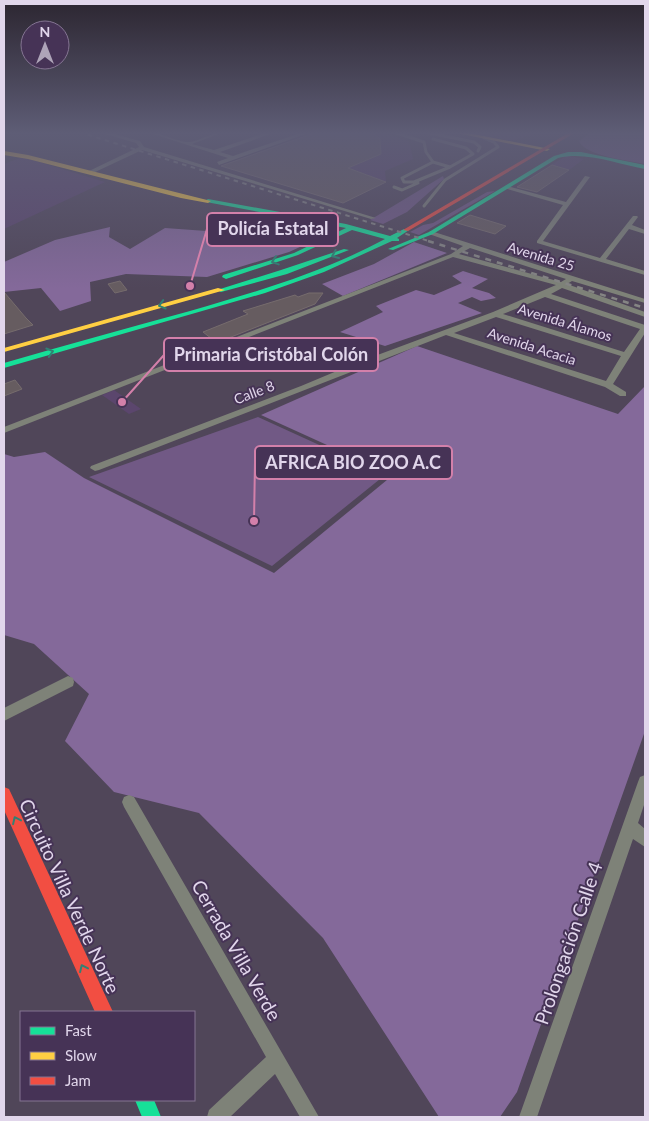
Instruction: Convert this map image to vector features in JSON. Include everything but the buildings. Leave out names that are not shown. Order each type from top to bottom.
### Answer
[{"type":"street","points":[[137,184],[181,196],[351,228],[401,241]]},
{"type":"street","points":[[262,184],[373,218]]},
{"type":"street","points":[[414,220],[424,206],[462,184]]},
{"type":"street","points":[[4,366],[212,307],[341,265],[372,250],[414,220],[476,184]]},
{"type":"street","points":[[4,350],[181,299],[284,272],[333,256],[414,220],[441,214],[485,189],[497,184]]},
{"type":"street","points":[[212,307],[320,282],[369,262],[401,241],[431,233],[506,188],[509,184]]},
{"type":"street","points":[[582,184],[538,242],[645,273]]},
{"type":"street","points":[[485,189],[506,188],[567,204]]},
{"type":"street","points":[[601,260],[635,217]]},
{"type":"street","points":[[628,226],[645,232]]},
{"type":"street","points":[[181,299],[223,278],[296,254],[351,228]]},
{"type":"street","name":"Avenida 25","points":[[431,233],[645,301]]},
{"type":"street","points":[[4,430],[453,255],[468,246]]},
{"type":"street","points":[[453,255],[562,285],[645,315]]},
{"type":"street","name":"Calle 8","points":[[95,468],[304,388],[359,364],[496,314],[545,294],[571,278]]},
{"type":"street","points":[[545,294],[645,328],[608,385]]},
{"type":"street","name":"Avenida Álamos","points":[[496,314],[626,355]]},
{"type":"street","name":"Avenida Acacia","points":[[447,332],[608,385],[623,394]]},
{"type":"street","points":[[4,715],[68,682]]},
{"type":"street","name":"Prolongación Calle 4","points":[[528,1117],[631,827],[645,782]]},
{"type":"street","name":"Circuito Villa Verde Norte","points":[[4,794],[104,1011]]},
{"type":"street","name":"Cerrada Villa Verde","points":[[129,802],[276,1061],[310,1117]]},
{"type":"street","points":[[631,827],[645,839]]},
{"type":"street","points":[[216,1117],[276,1061]]},
{"type":"street","points":[[144,1101],[152,1117]]},
{"type":"lane","points":[[394,188],[402,190],[415,184]]},
{"type":"lane","points":[[424,206],[441,184]]},
{"type":"shaded area","points":[[4,184],[100,184],[4,229]]},
{"type":"shaded area","points":[[429,184],[438,184],[407,212],[383,224],[370,220]]},
{"type":"shaded area","points":[[495,191],[419,235],[410,232],[423,225],[433,223],[487,192]]},
{"type":"shaded area","points":[[258,215],[339,229],[289,252],[207,277],[126,274],[90,282],[91,301],[60,311],[41,288],[4,292],[4,262],[55,240],[110,227],[109,237],[130,249],[165,228],[234,233]]},
{"type":"shaded area","points":[[414,242],[447,253],[343,296],[322,284],[374,264]]},
{"type":"shaded area","points":[[463,271],[488,279],[472,288],[489,293],[496,298],[481,301],[472,297],[458,303],[482,313],[385,346],[340,332],[383,312],[376,306],[416,290],[434,295],[462,283],[452,276]]},
{"type":"shaded area","points":[[417,346],[618,414],[645,386],[645,731],[517,1092],[500,1117],[439,1117],[323,938],[199,813],[114,792],[65,741],[89,694],[34,644],[4,635],[4,454],[14,457],[45,452],[84,478],[274,573],[393,475],[261,415]]},
{"type":"shaded area","points":[[114,390],[141,409],[129,414],[102,395]]},
{"type":"shaded area","points":[[258,417],[385,475],[272,566],[89,477]]},
{"type":"railway","points":[[247,184],[432,242]]},
{"type":"railway","points":[[428,241],[645,308]]},
{"type":"traffic: fast","points":[[391,249],[431,233],[511,184]]},
{"type":"traffic: fast","points":[[208,201],[346,226],[397,240]]},
{"type":"traffic: fast","points":[[226,277],[296,254],[351,228]]},
{"type":"traffic: fast","points":[[4,366],[233,300],[292,281],[350,258],[406,230]]},
{"type":"traffic: fast","points":[[221,290],[284,272],[346,250]]},
{"type":"traffic: fast","points":[[144,1101],[152,1117]]},
{"type":"traffic: slow","points":[[135,184],[208,201]]},
{"type":"traffic: slow","points":[[4,350],[221,290]]},
{"type":"traffic: jam","points":[[406,230],[484,184]]},
{"type":"traffic: jam","points":[[4,794],[104,1011]]},
{"type":"place","name":"Policía Estatal","points":[[190,286]]},
{"type":"place","name":"Primaria Cristóbal Colón","points":[[122,402]]},
{"type":"place","name":"AFRICA BIO ZOO A.C","points":[[254,521]]}]
